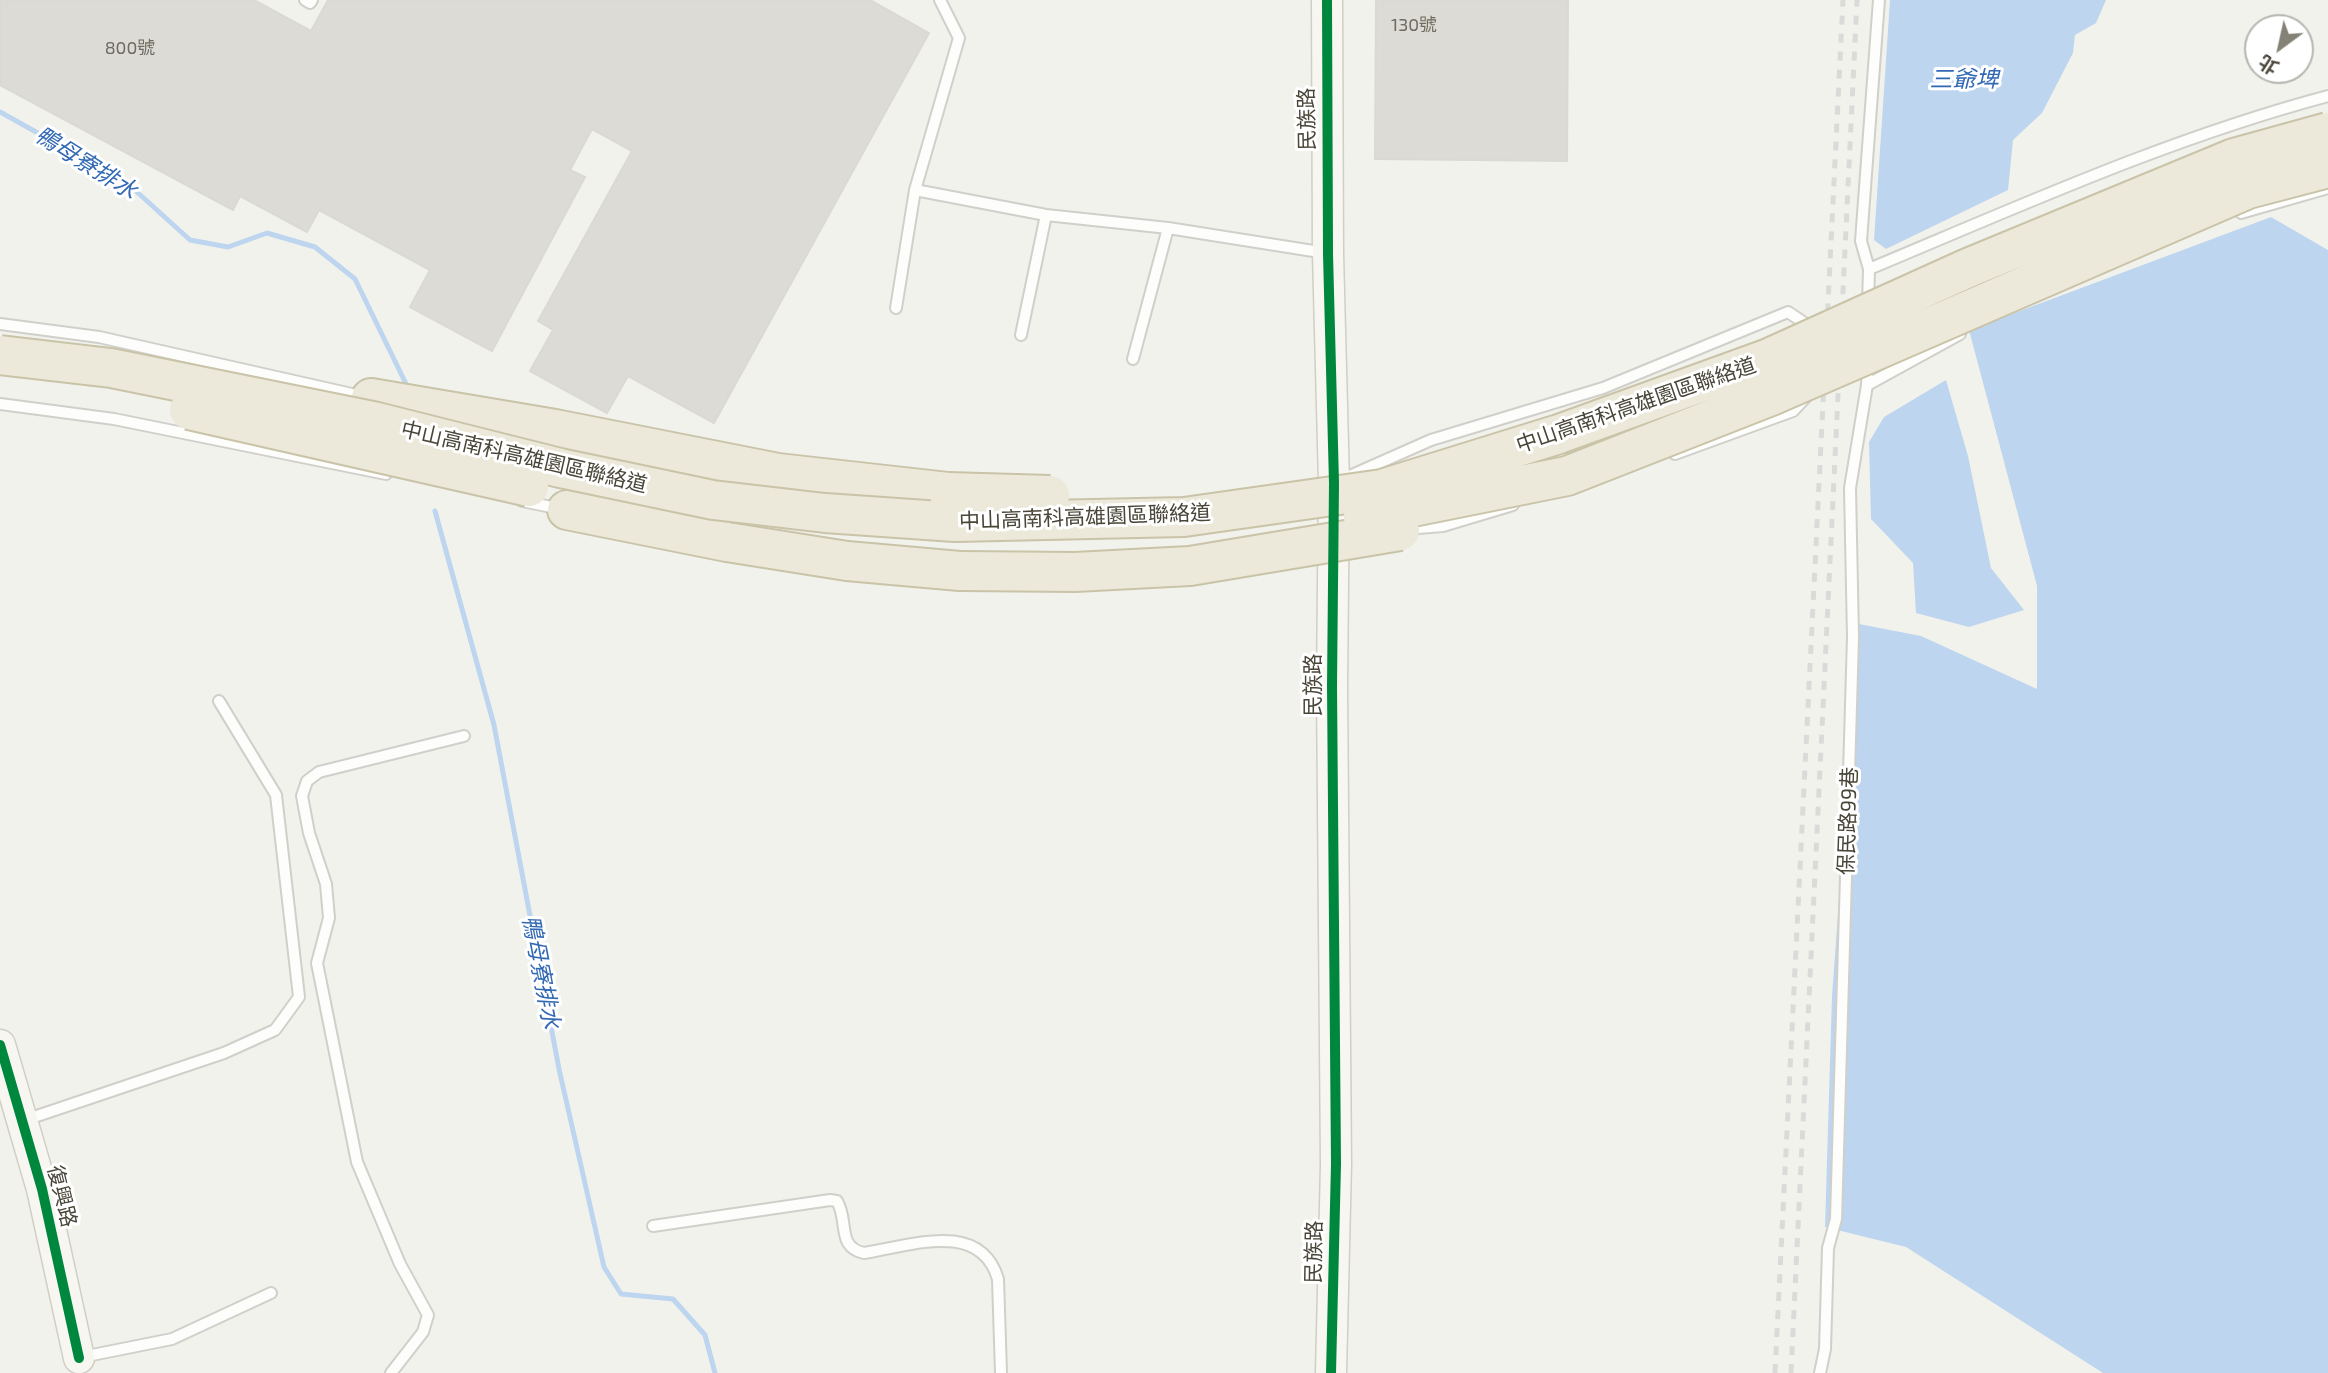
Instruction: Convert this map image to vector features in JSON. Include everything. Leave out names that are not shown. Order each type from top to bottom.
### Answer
[{"type":"highway","name":"中山高南科高雄園區聯絡道","points":[[0,355],[111,368],[373,421],[560,468],[713,499],[825,513],[955,522],[1184,517],[1382,489],[1559,434],[1769,358],[1968,268],[2234,158],[2328,132]]},
{"type":"highway","name":"中山高南科高雄園區聯絡道","points":[[0,380],[120,394],[589,500],[778,535],[952,547],[1183,544],[1373,516],[1567,476],[1771,396],[2237,204],[2328,170]]},
{"type":"highway","points":[[371,398],[555,429],[778,473],[948,492],[1073,496],[1201,490],[1364,467],[1559,434]]},
{"type":"highway","points":[[567,510],[727,542],[820,557],[960,571],[1075,572],[1190,566],[1391,534],[1567,476]]},
{"type":"street","name":"民族路","points":[[1327,0],[1327,484],[1334,533],[1332,685],[1336,1164],[1329,1372]]},
{"type":"street","name":"復興路","points":[[0,1045],[11,1121],[42,1189],[82,1366]]},
{"type":"lane","points":[[305,0],[310,3],[312,0]]},
{"type":"lane","points":[[896,308],[915,190],[959,38],[940,0]]},
{"type":"lane","points":[[1868,321],[1869,269],[1861,241],[1879,0]]},
{"type":"lane","points":[[1869,269],[2103,171],[2263,113],[2328,96]]},
{"type":"lane","points":[[2237,204],[2253,208],[2328,188]]},
{"type":"lane","points":[[915,190],[1046,215],[1168,229],[1328,254]]},
{"type":"lane","points":[[1021,335],[1046,215]]},
{"type":"lane","points":[[1133,359],[1168,229]]},
{"type":"lane","points":[[1327,484],[1432,440],[1603,388],[1788,312],[1806,324],[1806,348]]},
{"type":"lane","points":[[0,324],[99,337],[371,398],[465,426]]},
{"type":"lane","points":[[1867,385],[1966,331]]},
{"type":"lane","name":"保民路99巷","points":[[1820,1373],[1825,1349],[1828,1248],[1836,1219],[1853,637],[1850,488],[1867,385],[1868,347]]},
{"type":"lane","points":[[1666,457],[1793,411],[1807,397],[1806,373]]},
{"type":"lane","points":[[0,404],[114,419],[402,477]]},
{"type":"lane","points":[[512,499],[567,510],[670,518]]},
{"type":"lane","points":[[1281,539],[1443,526],[1522,503]]},
{"type":"lane","points":[[11,1121],[224,1053],[275,1030],[299,997],[276,795],[219,701]]},
{"type":"lane","points":[[391,1373],[424,1332],[428,1315],[400,1264],[356,1162],[317,963],[329,918],[326,884],[309,833],[302,796],[307,780],[319,772],[464,736]]},
{"type":"lane","points":[[653,1226],[837,1200],[842,1209],[846,1242],[854,1251],[864,1253],[946,1240],[963,1241],[981,1251],[993,1264],[998,1279],[1000,1373]]},
{"type":"lane","points":[[82,1366],[172,1339],[271,1293]]},
{"type":"water","name":"三爺埤","points":[[1890,0],[2106,0],[2096,23],[2075,35],[2073,53],[2042,113],[2013,140],[2008,190],[1886,249],[1874,240]]},
{"type":"water","points":[[2271,217],[2328,250],[2328,1373],[2103,1373],[1906,1247],[1825,1227],[1832,996],[1859,624],[1921,636],[2037,689],[2037,586],[1969,330]]},
{"type":"water","points":[[1946,380],[1968,456],[1991,568],[2024,610],[1969,627],[1916,613],[1913,563],[1871,519],[1869,442],[1884,417]]},
{"type":"building","points":[[0,0],[254,0],[311,31],[328,0],[870,0],[929,33],[714,423],[628,376],[607,413],[530,371],[553,330],[538,321],[632,151],[592,129],[570,170],[585,177],[492,351],[410,307],[430,270],[319,210],[307,232],[240,196],[233,210],[0,85]]},
{"type":"building","points":[[1376,0],[1568,0],[1567,161],[1375,159]]},
{"type":"waterway","name":"鴨母寮排水","points":[[0,112],[126,182],[190,240],[228,247],[267,233],[315,247],[355,279],[408,388]]},
{"type":"waterway","name":"鴨母寮排水","points":[[435,511],[494,725],[559,1069],[604,1267],[621,1294],[673,1299],[705,1335],[715,1373]]},
{"type":"railway","points":[[1775,1373],[1843,0]]},
{"type":"railway","points":[[1791,1373],[1857,0]]},
{"type":"cycle path","points":[[1327,0],[1328,254],[1334,483],[1332,686],[1336,1164],[1331,1373]]},
{"type":"cycle path","points":[[0,1045],[42,1189],[79,1358]]}]
